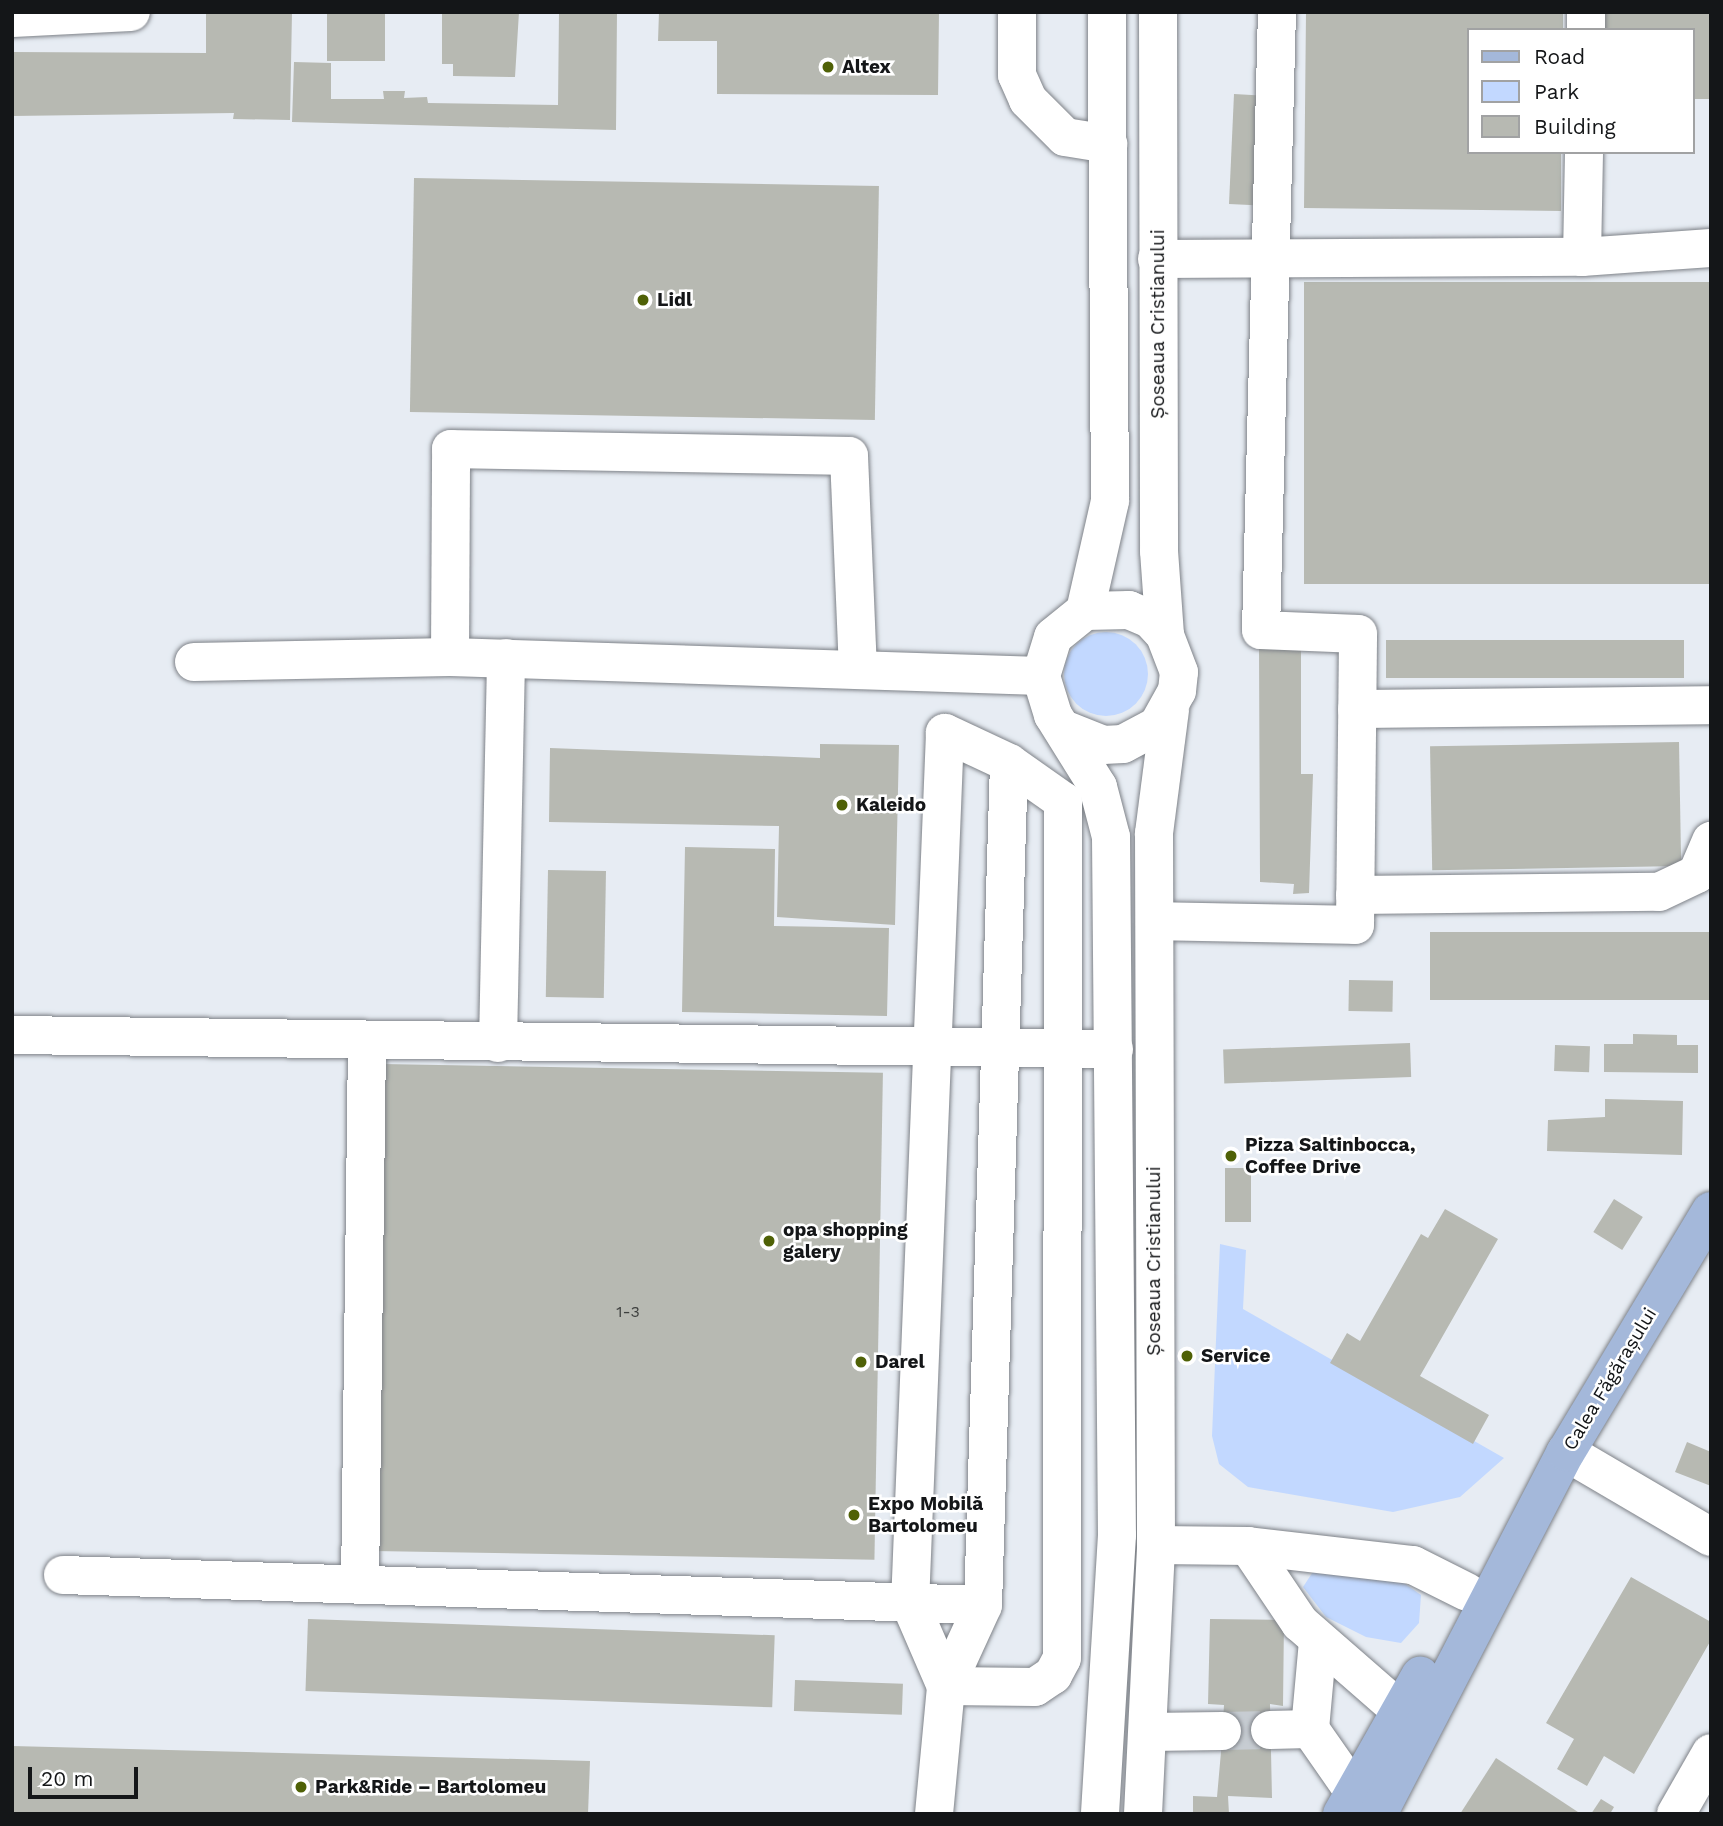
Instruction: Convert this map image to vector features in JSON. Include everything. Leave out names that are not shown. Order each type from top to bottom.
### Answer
[{"type":"main road","name":"Calea Făgărașului","points":[[1358,1807],[1513,1548],[1566,1452],[1711,1212]]},
{"type":"main road","name":"Calea Făgărașului","points":[[1358,1807],[1401,1711],[1467,1592],[1513,1548]]},
{"type":"street","points":[[1017,12],[1017,75],[1028,100],[1065,137],[1108,144]]},
{"type":"street","points":[[194,662],[450,657],[1041,676],[1053,637],[1084,611],[1110,500],[1107,12]]},
{"type":"street","name":"Șoseaua Cristianului","points":[[1143,1814],[1156,1545],[1154,833],[1170,709],[1179,672],[1165,635],[1157,259],[1158,12]]},
{"type":"street","points":[[1155,921],[1355,925],[1357,634],[1261,630],[1273,258],[1277,12]]},
{"type":"street","points":[[12,18],[111,13]]},
{"type":"street","points":[[1582,257],[1584,154]]},
{"type":"street","points":[[1157,259],[1582,257],[1711,248]]},
{"type":"street","points":[[450,657],[452,449],[849,456],[859,669]]},
{"type":"street","points":[[1084,611],[1129,610],[1165,635]]},
{"type":"street","points":[[498,1044],[506,658]]},
{"type":"street","name":"Șoseaua Cristianului","points":[[1041,676],[1044,697],[1098,787],[1111,837],[1117,1535],[1100,1814]]},
{"type":"street","points":[[1357,709],[1711,705]]},
{"type":"street","points":[[1066,730],[1084,740],[1123,744],[1158,725],[1170,709]]},
{"type":"street","points":[[945,733],[1009,764],[1063,801],[1062,1658],[1053,1675],[1035,1687],[946,1686],[910,1603],[945,733]]},
{"type":"street","points":[[934,1814],[946,1686],[983,1605],[1009,764]]},
{"type":"street","points":[[1355,895],[1659,892],[1697,874],[1711,841]]},
{"type":"street","points":[[12,1035],[999,1052],[1114,1049]]},
{"type":"street","points":[[360,1585],[367,1041]]},
{"type":"street","points":[[1566,1452],[1711,1537]]},
{"type":"street","points":[[1156,1545],[1248,1546],[1412,1565],[1467,1592]]},
{"type":"street","points":[[1248,1546],[1318,1641],[1401,1711]]},
{"type":"street","points":[[63,1575],[983,1605]]},
{"type":"street","points":[[1318,1641],[1310,1729],[1358,1807]]},
{"type":"street","points":[[1270,1730],[1310,1729]]},
{"type":"street","points":[[1148,1732],[1222,1731]]},
{"type":"street","points":[[1676,1814],[1711,1753]]},
{"type":"green space","points":[[1106,632],[1122,635],[1136,644],[1145,658],[1148,674],[1145,690],[1136,704],[1122,713],[1106,716],[1090,713],[1076,704],[1067,690],[1064,674],[1067,658],[1076,644],[1090,635]]},
{"type":"green space","points":[[1220,1244],[1246,1250],[1243,1309],[1504,1458],[1460,1497],[1393,1512],[1248,1487],[1219,1464],[1212,1436]]},
{"type":"green space","points":[[1320,1561],[1391,1574],[1421,1595],[1419,1623],[1401,1643],[1366,1637],[1326,1617],[1303,1587]]},
{"type":"building","points":[[206,12],[292,12],[290,120],[233,119],[234,113],[12,116],[12,52],[206,53]]},
{"type":"building","points":[[327,12],[385,12],[385,61],[327,61]]},
{"type":"building","points":[[442,12],[519,12],[515,77],[453,76],[453,64],[442,64]]},
{"type":"building","points":[[559,12],[617,12],[616,130],[292,122],[294,62],[331,63],[331,99],[384,99],[383,91],[405,91],[404,98],[427,97],[428,103],[558,105]]},
{"type":"building","name":"Altex","points":[[659,12],[939,12],[938,95],[717,94],[717,41],[658,41]]},
{"type":"building","points":[[1306,12],[1563,12],[1563,28],[1468,28],[1468,154],[1561,154],[1561,211],[1304,208]]},
{"type":"building","points":[[1600,12],[1711,12],[1711,99],[1695,99],[1695,28],[1599,28]]},
{"type":"building","points":[[1234,94],[1269,96],[1271,206],[1229,204]]},
{"type":"building","name":"Lidl","points":[[414,178],[879,186],[875,420],[410,412]]},
{"type":"building","points":[[1304,282],[1711,282],[1711,584],[1304,584]]},
{"type":"building","points":[[1386,640],[1684,640],[1684,678],[1386,678]]},
{"type":"building","points":[[1259,649],[1301,650],[1301,774],[1313,774],[1309,893],[1293,894],[1294,884],[1260,882]]},
{"type":"building","points":[[1679,742],[1681,866],[1432,870],[1430,746]]},
{"type":"building","points":[[820,744],[899,745],[895,925],[777,917],[779,826],[549,822],[550,748],[820,758]]},
{"type":"building","points":[[685,847],[775,849],[774,926],[889,928],[887,1016],[682,1012]]},
{"type":"building","points":[[548,870],[606,871],[604,998],[546,997]]},
{"type":"building","points":[[1430,932],[1711,932],[1711,1000],[1430,1000]]},
{"type":"building","points":[[1349,980],[1393,981],[1392,1012],[1348,1011]]},
{"type":"building","points":[[1633,1034],[1677,1035],[1677,1045],[1698,1045],[1698,1073],[1604,1072],[1604,1044],[1633,1044]]},
{"type":"building","points":[[1410,1043],[1411,1077],[1224,1084],[1223,1050]]},
{"type":"building","points":[[1555,1045],[1590,1046],[1589,1072],[1554,1071]]},
{"type":"building","points":[[382,1064],[883,1073],[874,1560],[374,1551]]},
{"type":"building","points":[[1605,1099],[1683,1101],[1682,1155],[1547,1151],[1548,1120],[1605,1117]]},
{"type":"building","points":[[1225,1168],[1251,1168],[1251,1222],[1225,1222]]},
{"type":"building","points":[[1614,1199],[1643,1217],[1622,1250],[1593,1232]]},
{"type":"building","points":[[1445,1209],[1498,1239],[1420,1376],[1489,1415],[1473,1444],[1330,1363],[1347,1333],[1360,1341],[1421,1234],[1428,1238]]},
{"type":"building","points":[[1687,1442],[1711,1452],[1711,1486],[1675,1472]]},
{"type":"building","points":[[1631,1577],[1711,1622],[1711,1640],[1634,1774],[1604,1756],[1587,1786],[1557,1769],[1574,1739],[1546,1723]]},
{"type":"building","points":[[308,1619],[775,1635],[772,1707],[305,1691]]},
{"type":"building","points":[[1210,1619],[1284,1620],[1283,1706],[1270,1704],[1272,1798],[1228,1796],[1229,1814],[1193,1814],[1193,1796],[1217,1797],[1221,1752],[1224,1705],[1208,1704]]},
{"type":"building","points":[[795,1680],[903,1684],[902,1715],[794,1711]]},
{"type":"building","name":"Park&Ride – Bartolomeu","points":[[12,1746],[590,1761],[588,1814],[12,1814]]},
{"type":"building","points":[[1496,1758],[1581,1814],[1460,1814]]},
{"type":"building","points":[[1601,1799],[1614,1807],[1610,1814],[1591,1814]]},
{"type":"tunnel","points":[[1222,1731],[1270,1730]]},
{"type":"place","name":"Altex","points":[[828,67]]},
{"type":"place","name":"Lidl","points":[[643,300]]},
{"type":"place","name":"Kaleido","points":[[842,805]]},
{"type":"place","name":"Pizza Saltinbocca, Coffee Drive","points":[[1231,1156]]},
{"type":"place","name":"opa shopping galery","points":[[769,1241]]},
{"type":"place","name":"Service","points":[[1187,1356]]},
{"type":"place","name":"Darel","points":[[861,1362]]},
{"type":"place","name":"Expo Mobilă Bartolomeu","points":[[854,1515]]},
{"type":"place","name":"Park&Ride – Bartolomeu","points":[[301,1787]]}]
